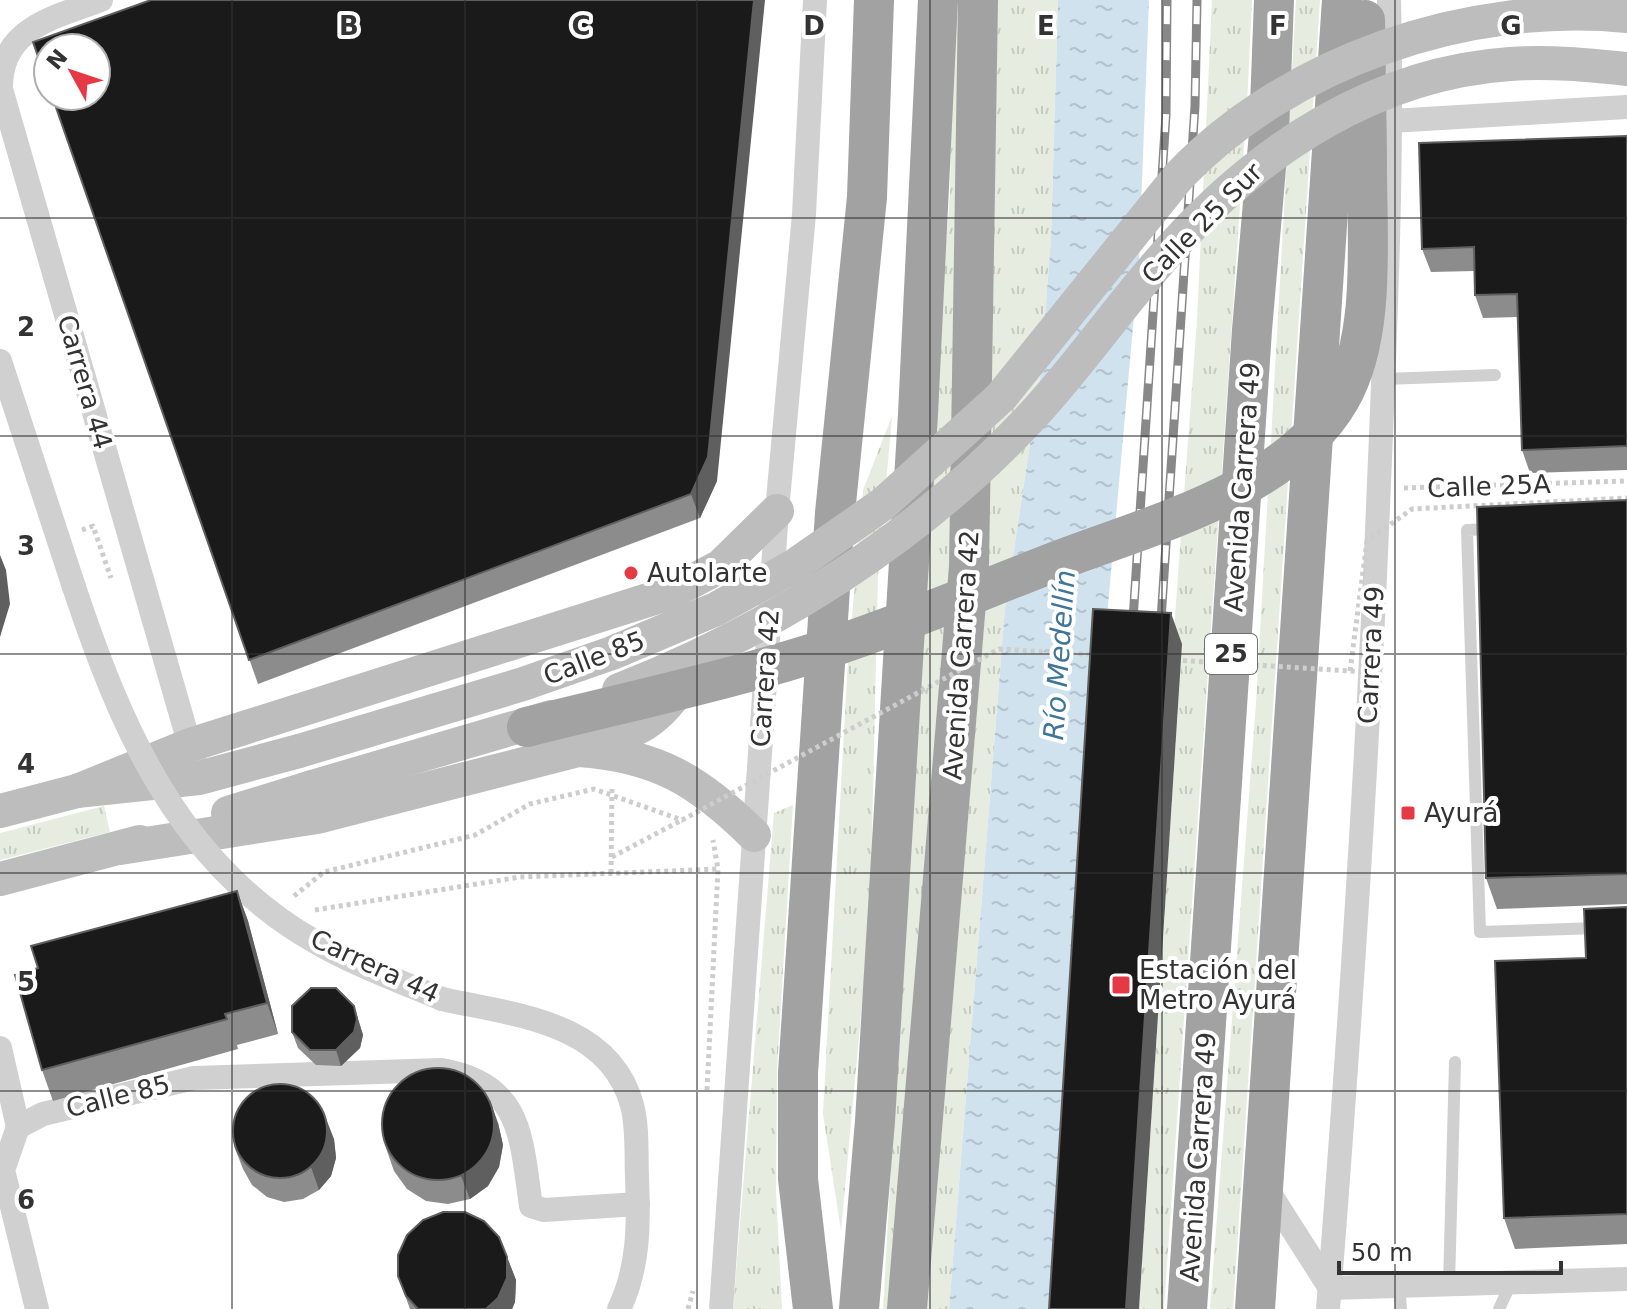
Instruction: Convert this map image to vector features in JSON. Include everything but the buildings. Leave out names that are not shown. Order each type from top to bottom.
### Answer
[{"type":"highway","points":[[813,1309],[798,1179],[798,1073],[835,513],[867,197],[874,0]]},
{"type":"highway","points":[[859,1309],[875,1121],[918,430],[938,0]]},
{"type":"highway","name":"Avenida Carrera 42","points":[[907,1309],[969,567],[978,0]]},
{"type":"highway","name":"Avenida Carrera 49","points":[[1187,1309],[1252,330],[1269,133],[1274,0]]},
{"type":"highway","points":[[1255,1309],[1342,0]]},
{"type":"highway","points":[[527,727],[790,660],[873,632],[1182,514],[1272,468],[1299,449],[1326,421],[1355,369],[1364,331],[1367,156],[1365,0]]},
{"type":"main road","name":"Calle 25 Sur","points":[[1080,298],[1179,176],[1210,144],[1291,86],[1382,48],[1514,8],[1627,16]]},
{"type":"main road","name":"Calle 25 Sur","points":[[1078,361],[1174,244],[1235,182],[1285,143],[1353,106],[1400,86],[1507,64],[1549,62],[1627,69]]},
{"type":"main road","name":"Calle 85","points":[[0,811],[77,791],[199,778],[299,751],[523,684],[612,653],[716,609],[794,566],[883,504],[1001,397],[1080,298]]},
{"type":"main road","name":"Calle 85","points":[[0,879],[120,848],[312,787],[527,727],[670,670],[753,630],[810,595],[940,501],[1032,416],[1078,361]]},
{"type":"main road","points":[[77,791],[190,745],[694,582],[721,566],[777,511]]},
{"type":"main road","points":[[120,848],[317,817],[578,750],[653,722],[669,705],[685,680],[685,650],[671,619],[657,609],[630,605]]},
{"type":"main road","points":[[578,750],[613,752],[672,770],[722,804],[753,852]]},
{"type":"street","name":"Carrera 44","points":[[101,0],[44,22],[21,36],[9,48],[0,68],[1,89],[199,778]]},
{"type":"street","name":"Carrera 42","points":[[721,1309],[777,511],[804,214],[815,0]]},
{"type":"street","name":"Carrera 49","points":[[1329,1298],[1368,734],[1384,379],[1391,121],[1389,0]]},
{"type":"street","points":[[1391,121],[1627,107]]},
{"type":"street","name":"Carrera 44","points":[[0,361],[103,673],[136,750],[171,808],[217,861],[259,903],[312,941],[372,971],[442,999],[546,1022],[579,1035],[604,1055],[624,1079],[633,1108],[638,1204],[636,1263],[619,1309]]},
{"type":"street","points":[[0,1048],[18,1127],[3,1170],[36,1304]]},
{"type":"street","name":"Calle 85","points":[[18,1127],[43,1114],[194,1078],[442,1070],[461,1073],[497,1093],[520,1126],[531,1206],[537,1210],[638,1204]]},
{"type":"street","points":[[1264,1184],[1329,1298],[1400,1297],[1449,1285],[1627,1279]]},
{"type":"lane","points":[[1384,379],[1495,375]]},
{"type":"lane","points":[[1499,529],[1467,530],[1480,932],[1627,927]]},
{"type":"lane","points":[[1449,1285],[1455,1062]]},
{"type":"lane","points":[[1499,1309],[1511,1283]]},
{"type":"path","name":"Calle 25A","points":[[1379,489],[1627,481]]},
{"type":"path","points":[[1350,671],[1367,541],[1412,509],[1627,498]]},
{"type":"path","points":[[612,857],[999,649],[1104,656]]},
{"type":"path","points":[[1165,659],[1381,673]]},
{"type":"path","points":[[611,873],[612,776]]},
{"type":"path","points":[[291,898],[324,872],[475,835],[530,804],[594,789],[682,820]]},
{"type":"path","points":[[691,806],[700,815]]},
{"type":"path","points":[[706,1105],[718,869],[714,841],[707,828]]},
{"type":"path","points":[[310,911],[520,877],[718,869],[753,852]]},
{"type":"path","points":[[688,1309],[697,1278]]},
{"type":"green space","points":[[953,0],[967,0],[949,647],[897,1309],[883,1309],[937,359],[950,193]]},
{"type":"green space","points":[[995,0],[1058,0],[1051,238],[1040,379],[1005,608],[949,1309],[927,1309],[985,613],[993,313]]},
{"type":"green space","points":[[1212,0],[1252,0],[1247,104],[1164,1309],[1139,1309],[1182,644],[1173,643],[1197,320]]},
{"type":"green space","points":[[1296,0],[1320,0],[1233,1309],[1210,1309],[1256,703]]},
{"type":"green space","points":[[892,416],[878,576],[870,917],[841,1231],[823,1114],[847,676],[863,490]]},
{"type":"green space","points":[[793,805],[777,1070],[776,1192],[782,1309],[733,1309],[774,813]]},
{"type":"green space","points":[[104,806],[110,832],[0,860],[0,833]]},
{"type":"water","name":"Río Medellín","points":[[1058,0],[1149,0],[1139,260],[1105,639],[1062,1309],[949,1309],[1005,608],[1040,379],[1051,238]]},
{"type":"railway","points":[[1132,635],[1166,115],[1167,0]]},
{"type":"railway","points":[[1160,635],[1195,106],[1197,0]]},
{"type":"place","name":"Autolarte","points":[[631,573]]},
{"type":"place","name":"Ayurá","points":[[1408,813]]},
{"type":"place","name":"Estación del Metro Ayurá","points":[[1121,985]]}]
